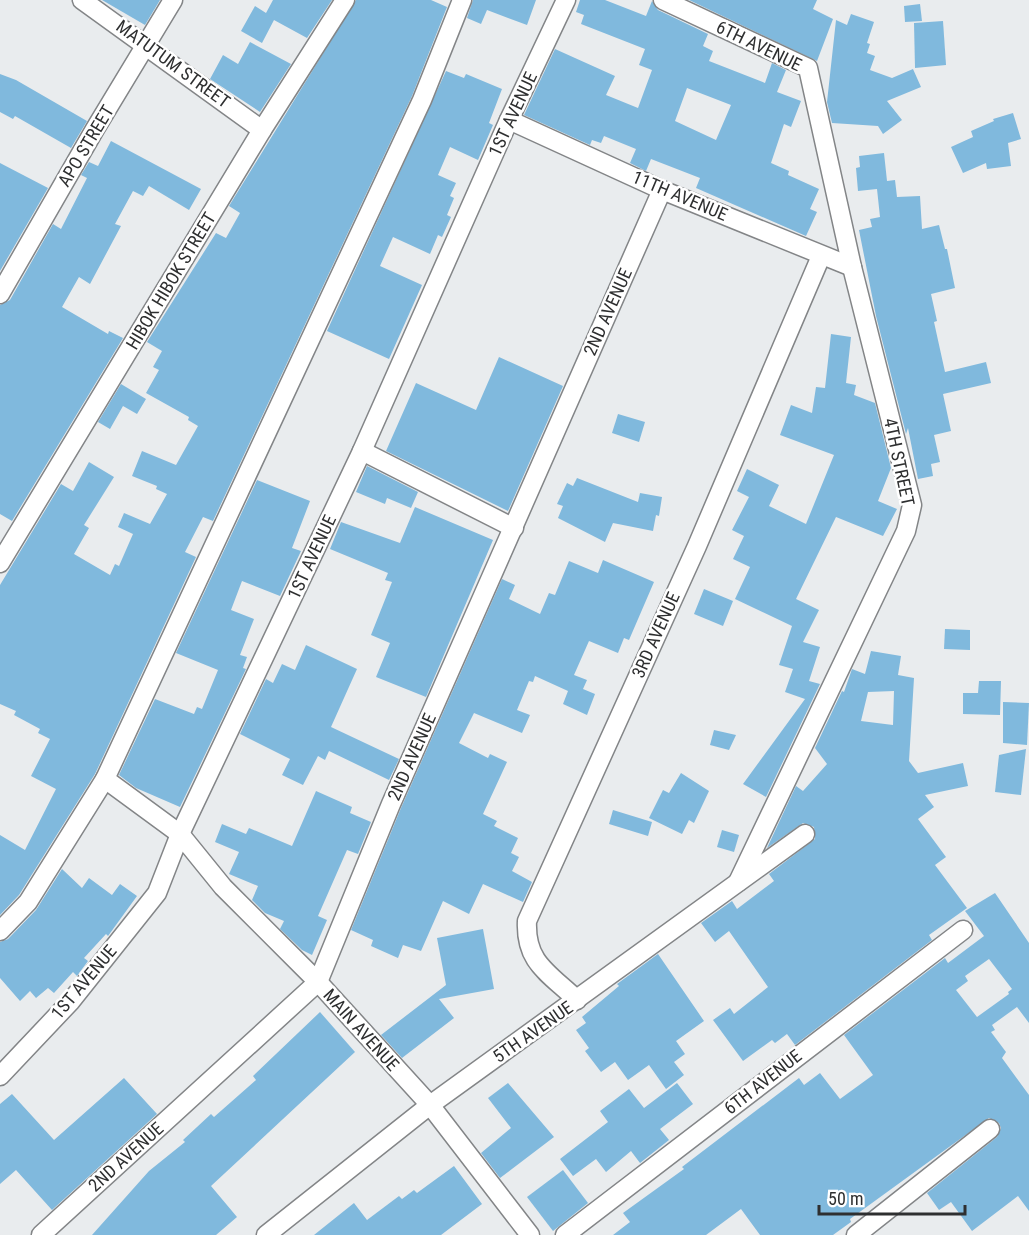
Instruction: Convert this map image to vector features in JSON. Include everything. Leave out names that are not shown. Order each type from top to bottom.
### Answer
[{"type":"street","name":"MATUTUM STREET","points":[[82,0],[148,45],[262,130]]},
{"type":"street","name":"APO STREET","points":[[0,294],[94,129],[148,45],[173,0]]},
{"type":"street","name":"HIBOK HIBOK STREET","points":[[0,563],[262,130],[345,0]]},
{"type":"street","points":[[0,931],[28,902],[105,779],[422,100],[462,0]]},
{"type":"street","name":"1ST AVENUE","points":[[0,1076],[71,1001],[157,893],[180,834],[362,451],[509,120],[566,0]]},
{"type":"street","name":"6TH AVENUE","points":[[663,0],[808,68],[812,84]]},
{"type":"street","name":"4TH STREET","points":[[738,882],[906,531],[912,505],[852,267],[812,84]]},
{"type":"street","name":"11TH AVENUE","points":[[509,120],[662,190],[852,267]]},
{"type":"street","name":"2ND AVENUE","points":[[41,1235],[318,982],[391,804],[662,190]]},
{"type":"street","name":"3RD AVENUE","points":[[577,1000],[531,956],[526,939],[527,921],[697,546],[821,256]]},
{"type":"street","points":[[362,451],[514,528]]},
{"type":"street","name":"MAIN AVENUE","points":[[105,779],[180,834],[223,886],[318,982],[430,1105],[530,1235]]},
{"type":"street","name":"5TH AVENUE","points":[[266,1235],[430,1105],[805,834]]},
{"type":"street","name":"6TH AVENUE","points":[[565,1235],[963,930]]},
{"type":"street","points":[[856,1235],[990,1129]]},
{"type":"building","points":[[102,0],[160,0],[145,25]]},
{"type":"building","points":[[273,0],[332,0],[307,38],[274,20],[262,43],[241,31],[255,6],[266,13]]},
{"type":"building","points":[[356,0],[431,0],[447,7],[412,96],[213,521],[203,517],[185,552],[196,557],[95,774],[19,895],[0,915],[0,835],[25,850],[56,789],[31,776],[50,739],[38,733],[40,729],[14,715],[16,711],[0,704],[0,585],[61,484],[73,491],[89,462],[114,477],[84,525],[89,528],[74,554],[110,575],[115,564],[119,566],[133,534],[118,527],[124,513],[150,524],[167,494],[156,489],[157,486],[132,476],[142,451],[176,465],[198,426],[188,420],[189,417],[146,393],[159,370],[153,367],[162,351],[147,342],[216,233],[226,238],[240,213],[229,206]]},
{"type":"building","points":[[473,0],[536,0],[527,25],[487,10],[481,24],[467,18]]},
{"type":"building","points":[[580,0],[605,0],[646,16],[652,1],[658,10],[708,34],[703,46],[713,51],[709,61],[765,83],[772,63],[786,70],[777,92],[801,101],[791,127],[784,124],[771,163],[789,171],[788,175],[819,189],[810,209],[817,212],[806,236],[696,188],[700,178],[651,159],[646,171],[630,163],[636,149],[604,136],[601,143],[592,140],[590,145],[524,115],[555,49],[615,76],[606,95],[638,108],[652,70],[639,65],[645,49],[581,24],[584,15],[576,12]],"holes":[[[687,88],[731,105],[716,140],[675,121]]]},
{"type":"building","points":[[689,0],[817,0],[813,9],[833,19],[817,61]]},
{"type":"building","points":[[920,4],[922,21],[905,22],[904,6]]},
{"type":"building","points":[[851,14],[874,22],[867,43],[870,44],[867,53],[875,56],[870,70],[892,78],[913,69],[921,87],[887,101],[902,120],[883,134],[878,126],[832,123],[827,102],[836,20],[847,25]]},
{"type":"building","points":[[943,21],[946,65],[915,68],[914,23]]},
{"type":"building","points":[[250,42],[291,64],[260,112],[210,79],[223,55],[238,64]]},
{"type":"building","points":[[446,71],[464,78],[466,74],[502,89],[489,123],[493,125],[478,160],[450,147],[438,175],[456,183],[450,196],[454,198],[447,215],[451,217],[442,237],[438,235],[430,254],[393,237],[380,266],[422,285],[389,359],[327,331]]},
{"type":"building","points":[[0,74],[16,80],[87,121],[71,148],[15,116],[13,119],[0,112]]},
{"type":"building","points":[[1013,113],[1021,139],[1008,143],[1011,166],[987,169],[986,163],[963,173],[951,147],[973,137],[971,131],[994,121],[993,119]]},
{"type":"building","points":[[111,141],[201,189],[189,210],[149,186],[143,196],[133,191],[115,224],[121,226],[90,284],[79,277],[62,307],[108,334],[109,331],[123,338],[12,521],[0,514],[0,305],[10,300],[53,224],[61,229],[87,178],[81,175],[89,162],[98,166]]},
{"type":"building","points":[[884,153],[887,181],[895,180],[897,197],[920,196],[922,229],[939,225],[945,249],[947,249],[955,288],[931,294],[937,321],[934,322],[945,372],[986,362],[991,383],[943,394],[951,431],[934,435],[940,462],[931,464],[933,476],[918,479],[908,428],[906,434],[876,316],[859,230],[872,227],[870,219],[880,217],[877,189],[858,191],[856,168],[860,167],[859,156]]},
{"type":"building","points":[[0,163],[48,188],[0,271]]},
{"type":"building","points":[[831,334],[851,337],[846,383],[856,385],[854,395],[875,403],[891,468],[878,501],[897,509],[883,536],[836,517],[796,599],[819,610],[803,642],[820,647],[809,681],[820,684],[766,797],[743,784],[805,699],[785,692],[793,669],[779,665],[792,626],[735,599],[750,567],[733,559],[744,536],[732,530],[749,497],[737,491],[747,469],[779,485],[769,506],[806,524],[834,455],[780,435],[791,405],[812,413],[816,387],[825,388]]},
{"type":"building","points":[[499,357],[563,386],[508,511],[386,451],[416,383],[476,410]]},
{"type":"building","points":[[121,384],[146,399],[137,414],[123,406],[110,429],[98,422]]},
{"type":"building","points":[[618,414],[645,422],[639,442],[612,433]]},
{"type":"building","points":[[367,466],[418,492],[411,508],[387,498],[385,504],[356,492]]},
{"type":"building","points":[[577,478],[638,502],[640,493],[662,497],[659,516],[656,515],[653,531],[613,523],[605,542],[558,518],[563,506],[557,504],[567,483],[573,486]]},
{"type":"building","points":[[257,480],[310,501],[292,548],[301,551],[280,596],[242,581],[231,610],[254,619],[240,655],[247,657],[243,668],[246,669],[180,807],[136,788],[119,775],[155,699],[194,714],[197,707],[202,709],[218,670],[176,653]]},
{"type":"building","points":[[415,507],[493,540],[426,697],[376,677],[390,643],[371,635],[392,582],[385,580],[388,573],[330,549],[341,522],[400,543]]},
{"type":"building","points":[[603,560],[654,582],[629,640],[624,638],[618,653],[589,641],[574,675],[587,680],[583,689],[595,694],[587,715],[563,704],[568,691],[535,676],[533,682],[529,681],[517,710],[530,715],[522,733],[474,713],[459,743],[488,758],[490,754],[507,762],[483,814],[497,821],[494,826],[518,838],[511,853],[519,857],[512,871],[532,882],[523,902],[483,884],[469,914],[443,901],[421,951],[403,945],[398,958],[371,946],[373,940],[351,930],[401,808],[502,579],[515,585],[509,599],[540,614],[549,593],[555,595],[569,561],[598,573]]},
{"type":"building","points":[[704,589],[733,601],[723,626],[694,614]]},
{"type":"building","points":[[945,629],[970,630],[970,650],[944,649]]},
{"type":"building","points":[[306,645],[357,669],[331,727],[399,759],[389,780],[329,751],[325,760],[318,756],[303,785],[282,775],[290,759],[240,734],[266,679],[273,683],[282,664],[295,670]]},
{"type":"building","points":[[871,651],[901,656],[898,675],[914,678],[909,761],[918,773],[963,763],[968,786],[925,795],[934,807],[918,819],[946,857],[935,865],[967,908],[929,935],[932,940],[795,1045],[787,1034],[775,1043],[772,1040],[743,1061],[713,1020],[730,1008],[734,1014],[768,987],[729,931],[715,942],[701,923],[732,901],[737,909],[774,881],[769,874],[815,839],[814,827],[803,823],[767,848],[796,786],[803,791],[827,764],[815,748],[842,691],[844,692],[852,669],[865,674]],"holes":[[[894,691],[893,725],[861,721],[868,692]]]},
{"type":"building","points":[[979,681],[1001,681],[1000,715],[963,714],[963,693],[978,693]]},
{"type":"building","points":[[1003,702],[1029,703],[1027,745],[1003,743]]},
{"type":"building","points":[[714,730],[736,735],[729,750],[710,745]]},
{"type":"building","points":[[1026,749],[1021,795],[995,792],[999,755]]},
{"type":"building","points":[[681,773],[709,791],[694,823],[689,820],[682,834],[649,818],[663,790],[669,793]]},
{"type":"building","points":[[316,791],[352,807],[350,813],[371,822],[358,854],[347,850],[318,916],[327,920],[312,955],[302,950],[280,929],[284,921],[265,913],[252,900],[258,886],[229,874],[239,852],[215,842],[222,824],[246,834],[249,828],[292,846]]},
{"type":"building","points":[[613,810],[652,822],[648,836],[609,824]]},
{"type":"building","points":[[722,830],[739,835],[734,852],[717,847]]},
{"type":"building","points":[[62,869],[82,888],[89,878],[112,895],[120,884],[137,896],[108,936],[106,934],[84,958],[88,961],[77,976],[73,972],[54,993],[48,988],[36,998],[30,991],[20,1001],[0,978],[0,942],[8,939],[36,910]]},
{"type":"building","points":[[995,893],[1029,943],[1029,1023],[1017,1007],[992,1025],[995,1030],[991,1032],[1006,1052],[1002,1058],[1029,1095],[1029,1211],[1018,1196],[972,1231],[951,1202],[939,1210],[927,1193],[997,1137],[1001,1128],[999,1123],[989,1118],[850,1219],[851,1222],[833,1235],[760,1235],[741,1209],[706,1235],[613,1235],[630,1222],[623,1213],[684,1169],[682,1167],[799,1078],[804,1085],[820,1073],[840,1099],[873,1075],[844,1035],[945,958],[948,963],[984,936],[965,911]],"holes":[[[989,959],[1012,989],[1008,992],[1009,994],[977,1017],[956,990],[968,981],[965,976]]]},
{"type":"building","points":[[483,929],[494,989],[439,999],[454,1018],[402,1058],[381,1035],[446,985],[437,938]]},
{"type":"building","points":[[658,954],[704,1021],[676,1041],[685,1054],[674,1062],[684,1075],[666,1089],[649,1065],[628,1080],[615,1062],[601,1072],[585,1051],[589,1048],[576,1030],[586,1023],[582,1017],[619,986],[617,984]]},
{"type":"building","points":[[320,1012],[355,1052],[211,1186],[237,1217],[216,1235],[92,1235],[149,1171],[185,1142],[183,1140],[211,1114],[214,1117],[256,1080],[253,1076]]},
{"type":"building","points":[[124,1078],[157,1114],[52,1210],[16,1170],[0,1184],[0,1104],[12,1094],[54,1140]]},
{"type":"building","points":[[508,1083],[554,1137],[500,1178],[481,1153],[511,1128],[488,1098]]},
{"type":"building","points":[[677,1083],[693,1104],[660,1129],[669,1140],[640,1163],[631,1151],[606,1172],[596,1159],[573,1176],[560,1159],[608,1122],[600,1111],[629,1089],[644,1108]]},
{"type":"building","points":[[454,1166],[482,1204],[441,1235],[314,1235],[354,1203],[367,1220],[399,1196],[402,1199],[414,1190],[417,1193]]},
{"type":"building","points":[[563,1170],[588,1203],[553,1231],[527,1197]]}]
